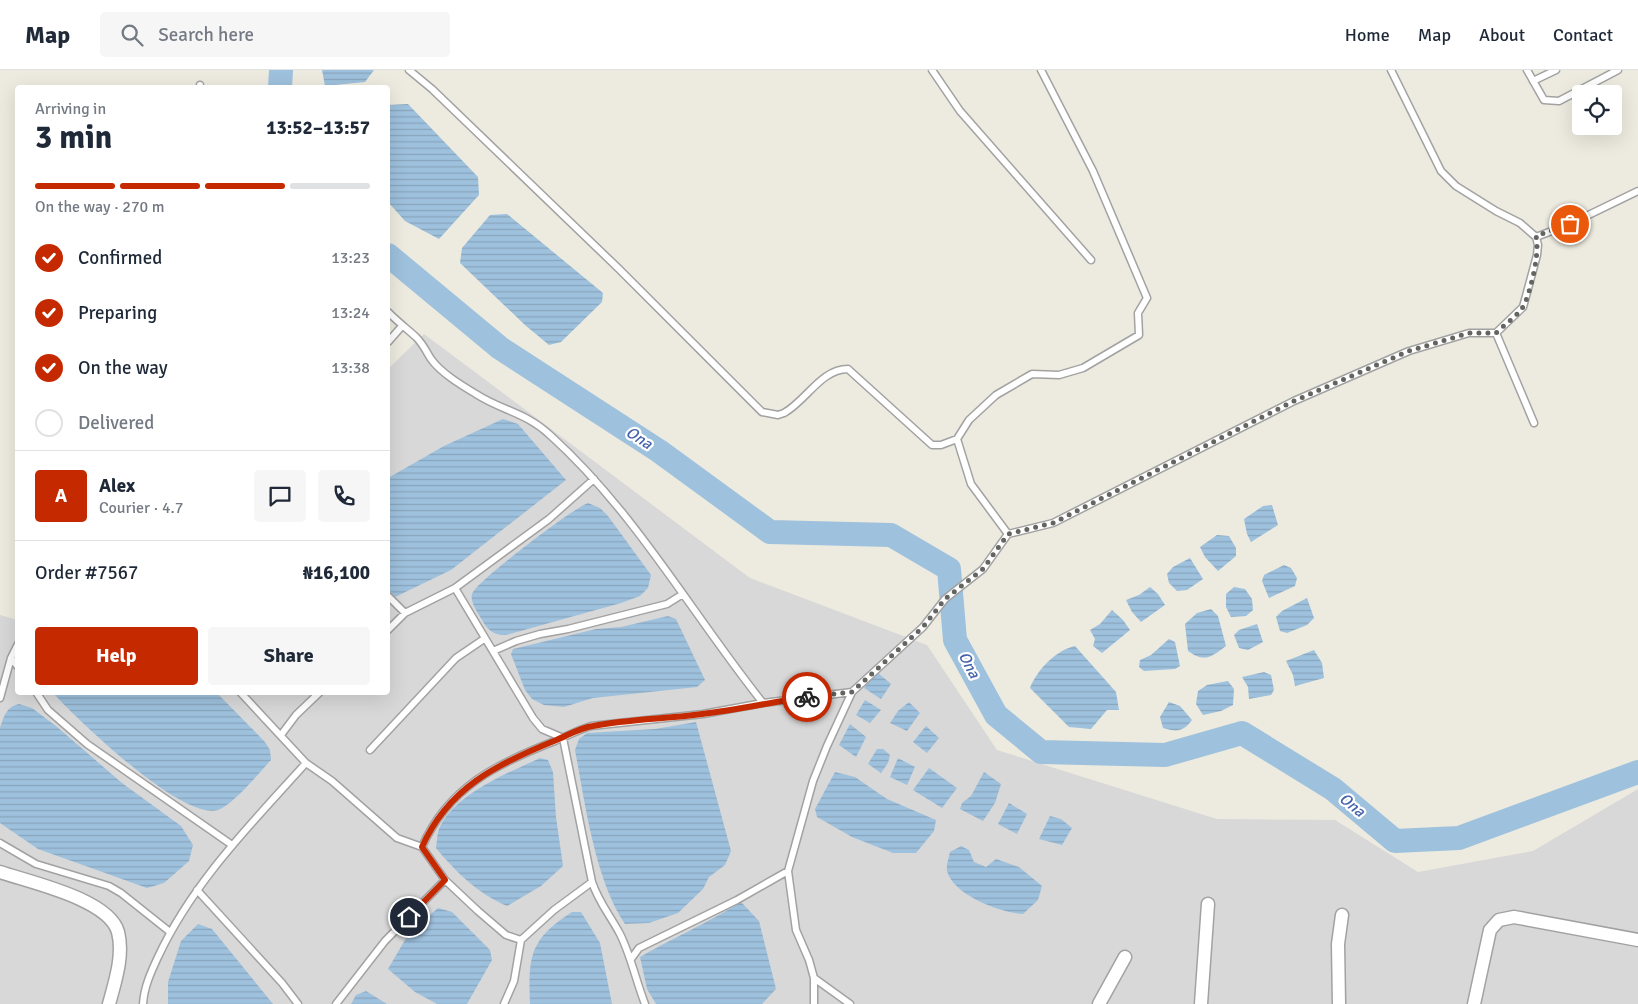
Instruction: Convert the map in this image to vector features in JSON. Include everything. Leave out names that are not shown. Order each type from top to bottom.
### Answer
[{"type":"street","points":[[0,872],[86,902],[111,920],[118,929],[120,940],[119,959],[109,1004]]},
{"type":"street","points":[[1201,1004],[1208,904]]},
{"type":"street","points":[[1339,1004],[1338,944],[1342,915]]},
{"type":"street","points":[[1474,1004],[1490,930],[1503,918],[1514,917],[1638,940]]},
{"type":"street","points":[[1099,1004],[1125,957]]},
{"type":"lane","points":[[409,70],[432,89],[618,268],[762,412],[778,416],[823,379],[842,369],[848,369],[932,445],[941,445],[957,439],[969,420],[996,395],[1032,374],[1059,375],[1083,368],[1139,335],[1138,313],[1147,298],[1093,171],[1041,70]]},
{"type":"lane","points":[[932,70],[960,111],[1091,260]]},
{"type":"lane","points":[[814,1004],[814,978],[809,960],[796,930],[788,871],[813,782],[827,746],[852,692],[923,627],[945,599],[983,569],[1008,534],[1053,523],[1294,401],[1409,351],[1469,333],[1496,333],[1523,306],[1536,262],[1538,245],[1536,236],[1529,229],[1496,211],[1447,179],[1441,171],[1391,70]]},
{"type":"lane","points":[[1527,70],[1544,100],[1559,101],[1618,70]]},
{"type":"lane","points":[[1533,81],[1556,70]]},
{"type":"lane","points":[[1536,236],[1570,224],[1638,191]]},
{"type":"lane","points":[[390,314],[427,349],[431,359],[447,374],[477,395],[531,419],[551,436],[594,480],[631,521],[724,653],[763,703]]},
{"type":"lane","points":[[390,340],[402,326]]},
{"type":"lane","points":[[1496,333],[1534,423]]},
{"type":"lane","points":[[957,439],[971,484],[1008,534]]},
{"type":"lane","points":[[390,628],[404,613],[455,588],[549,519],[594,480]]},
{"type":"lane","points":[[455,588],[533,718],[542,729],[564,738]]},
{"type":"lane","points":[[493,651],[516,641],[540,634],[568,629],[667,604],[683,594]]},
{"type":"lane","points":[[390,598],[404,613]]},
{"type":"lane","points":[[370,750],[456,658],[484,639]]},
{"type":"lane","points":[[0,698],[15,650]]},
{"type":"lane","points":[[11,658],[15,663]]},
{"type":"lane","points":[[422,847],[437,818],[455,797],[478,778],[513,759],[591,726],[703,714],[763,703],[852,692]]},
{"type":"lane","points":[[38,695],[48,710],[87,744],[232,845]]},
{"type":"lane","points":[[243,695],[306,763],[332,781],[397,838],[422,847],[445,880],[500,931],[520,940]]},
{"type":"lane","points":[[281,735],[296,715],[317,695]]},
{"type":"lane","points":[[564,738],[592,882],[598,901],[619,932],[631,959],[645,1004]]},
{"type":"lane","points":[[143,1004],[143,994],[149,978],[170,932],[197,890],[232,845],[306,763]]},
{"type":"lane","points":[[0,844],[36,864],[109,886],[121,893],[170,932]]},
{"type":"lane","points":[[631,959],[639,948],[653,940],[737,900],[788,871]]},
{"type":"lane","points":[[336,1004],[384,941],[445,880]]},
{"type":"lane","points":[[504,1004],[514,981],[520,940],[554,910],[592,882]]},
{"type":"lane","points":[[197,890],[298,1004]]},
{"type":"lane","points":[[814,978],[850,1004]]},
{"type":"shaded area","points":[[424,334],[750,578],[927,645],[997,750],[1217,819],[1335,820],[1418,872],[1533,851],[1638,789],[1638,1004],[0,1004],[0,615],[15,619],[15,695],[390,695],[390,367]]},
{"type":"water","points":[[322,70],[374,70],[365,82],[325,85]]},
{"type":"water","points":[[408,104],[478,177],[479,195],[439,239],[405,221],[390,204],[390,105]]},
{"type":"water","points":[[507,214],[603,293],[602,302],[561,342],[549,345],[525,325],[460,263],[462,248],[490,215]]},
{"type":"water","points":[[503,419],[518,424],[566,480],[451,570],[395,597],[390,591],[390,477],[444,446]]},
{"type":"water","points":[[588,503],[600,508],[608,516],[651,575],[648,588],[640,596],[621,603],[506,635],[492,632],[484,624],[474,606],[473,592],[492,573],[528,544],[564,517]]},
{"type":"water","points":[[1272,505],[1278,525],[1251,542],[1244,519],[1263,506]]},
{"type":"water","points":[[1217,535],[1229,536],[1236,548],[1236,556],[1218,571],[1205,557],[1200,547]]},
{"type":"water","points":[[1190,558],[1203,579],[1187,590],[1177,591],[1169,583],[1167,574],[1173,567]]},
{"type":"water","points":[[1284,565],[1291,568],[1297,578],[1295,586],[1269,598],[1262,581],[1264,575]]},
{"type":"water","points":[[1150,587],[1158,594],[1165,605],[1141,622],[1132,612],[1126,600],[1139,595]]},
{"type":"water","points":[[1234,587],[1245,589],[1252,599],[1253,610],[1246,616],[1231,617],[1226,607],[1226,594]]},
{"type":"water","points":[[1307,598],[1314,618],[1307,625],[1287,633],[1280,631],[1276,617],[1282,611]]},
{"type":"water","points":[[1211,609],[1218,616],[1226,646],[1212,656],[1204,658],[1188,651],[1185,624],[1197,613]]},
{"type":"water","points":[[1112,610],[1130,630],[1102,653],[1093,646],[1095,639],[1090,630],[1100,624]]},
{"type":"water","points":[[668,616],[676,619],[705,680],[697,687],[593,698],[564,707],[544,705],[532,699],[525,690],[511,654],[513,649],[596,629],[621,627]]},
{"type":"water","points":[[1257,624],[1263,642],[1248,650],[1239,648],[1234,635],[1239,630]]},
{"type":"water","points":[[1169,639],[1175,642],[1180,666],[1175,669],[1144,671],[1139,667],[1140,660],[1151,655]]},
{"type":"water","points":[[1075,646],[1116,692],[1119,710],[1107,710],[1091,729],[1069,727],[1030,688],[1037,674],[1054,656]]},
{"type":"water","points":[[1314,650],[1322,663],[1324,678],[1295,686],[1293,675],[1286,661]]},
{"type":"water","points":[[877,672],[891,684],[881,699],[864,688]]},
{"type":"water","points":[[1264,672],[1271,675],[1274,690],[1271,695],[1249,699],[1248,687],[1242,677]]},
{"type":"water","points":[[1228,681],[1234,689],[1233,705],[1221,711],[1203,715],[1196,704],[1198,691],[1207,685]]},
{"type":"water","points":[[55,695],[219,695],[265,742],[270,750],[271,760],[246,788],[224,807],[218,810],[202,809],[180,800],[156,785],[84,724]]},
{"type":"water","points":[[865,700],[881,710],[870,723],[856,715]]},
{"type":"water","points":[[909,702],[920,713],[907,731],[890,723],[898,711]]},
{"type":"water","points":[[1169,702],[1180,706],[1192,720],[1183,729],[1172,730],[1163,728],[1160,717]]},
{"type":"water","points":[[19,704],[32,708],[56,726],[122,783],[181,826],[193,845],[189,861],[164,883],[147,888],[38,849],[0,823],[0,728],[8,710]]},
{"type":"water","points":[[696,722],[731,851],[725,865],[709,877],[703,889],[678,913],[649,923],[625,924],[606,886],[592,840],[575,750],[579,739],[587,733],[655,729]]},
{"type":"water","points":[[850,724],[866,737],[856,757],[839,745]]},
{"type":"water","points":[[926,726],[939,738],[927,753],[913,742]]},
{"type":"water","points":[[877,749],[883,749],[890,755],[888,763],[881,773],[868,764]]},
{"type":"water","points":[[540,758],[548,760],[553,772],[556,817],[563,866],[541,886],[507,906],[477,889],[452,866],[436,848],[438,833],[446,817],[469,795],[498,778]]},
{"type":"water","points":[[898,758],[915,767],[907,785],[890,777]]},
{"type":"water","points":[[929,768],[957,788],[942,808],[913,790]]},
{"type":"water","points":[[835,772],[855,777],[887,799],[936,820],[934,831],[916,853],[893,853],[852,837],[817,817],[815,809]]},
{"type":"water","points":[[984,772],[1001,784],[995,803],[983,821],[960,809],[962,803],[971,796]]},
{"type":"water","points":[[1009,803],[1027,814],[1017,834],[998,824]]},
{"type":"water","points":[[1050,816],[1061,819],[1072,828],[1062,845],[1039,839]]},
{"type":"water","points":[[961,846],[969,850],[974,862],[986,867],[996,859],[1019,867],[1042,886],[1038,900],[1023,914],[1014,913],[979,901],[958,888],[951,880],[947,871],[947,864],[950,852]]},
{"type":"water","points":[[741,902],[759,921],[776,989],[762,1004],[656,1004],[647,989],[640,957]]},
{"type":"water","points":[[438,908],[452,912],[490,950],[492,960],[467,1004],[437,1004],[415,992],[388,969],[409,933]]},
{"type":"water","points":[[572,912],[581,912],[600,943],[612,1004],[530,1004],[530,973],[534,950],[547,931]]},
{"type":"water","points":[[198,924],[212,929],[273,1004],[168,1004],[168,982],[181,941]]},
{"type":"water","points":[[366,991],[387,1004],[351,1004],[356,995]]},
{"type":"waterway","name":"Ona","points":[[280,85],[281,70]]},
{"type":"waterway","name":"Ona","points":[[390,257],[500,348],[659,451],[770,532],[891,535],[949,569],[955,640],[996,715],[1041,752],[1165,755],[1242,733],[1333,789],[1395,841],[1459,838],[1638,772]]},
{"type":"way so far","points":[[807,697],[852,692],[923,627],[945,599],[983,569],[1008,534],[1053,523],[1294,401],[1409,351],[1469,333],[1496,333],[1523,306],[1533,276],[1537,255],[1538,245],[1536,236],[1570,224]]},
{"type":"route","points":[[409,917],[445,880],[422,847],[437,818],[455,797],[478,778],[505,762],[591,726],[703,714],[807,697]]}]
